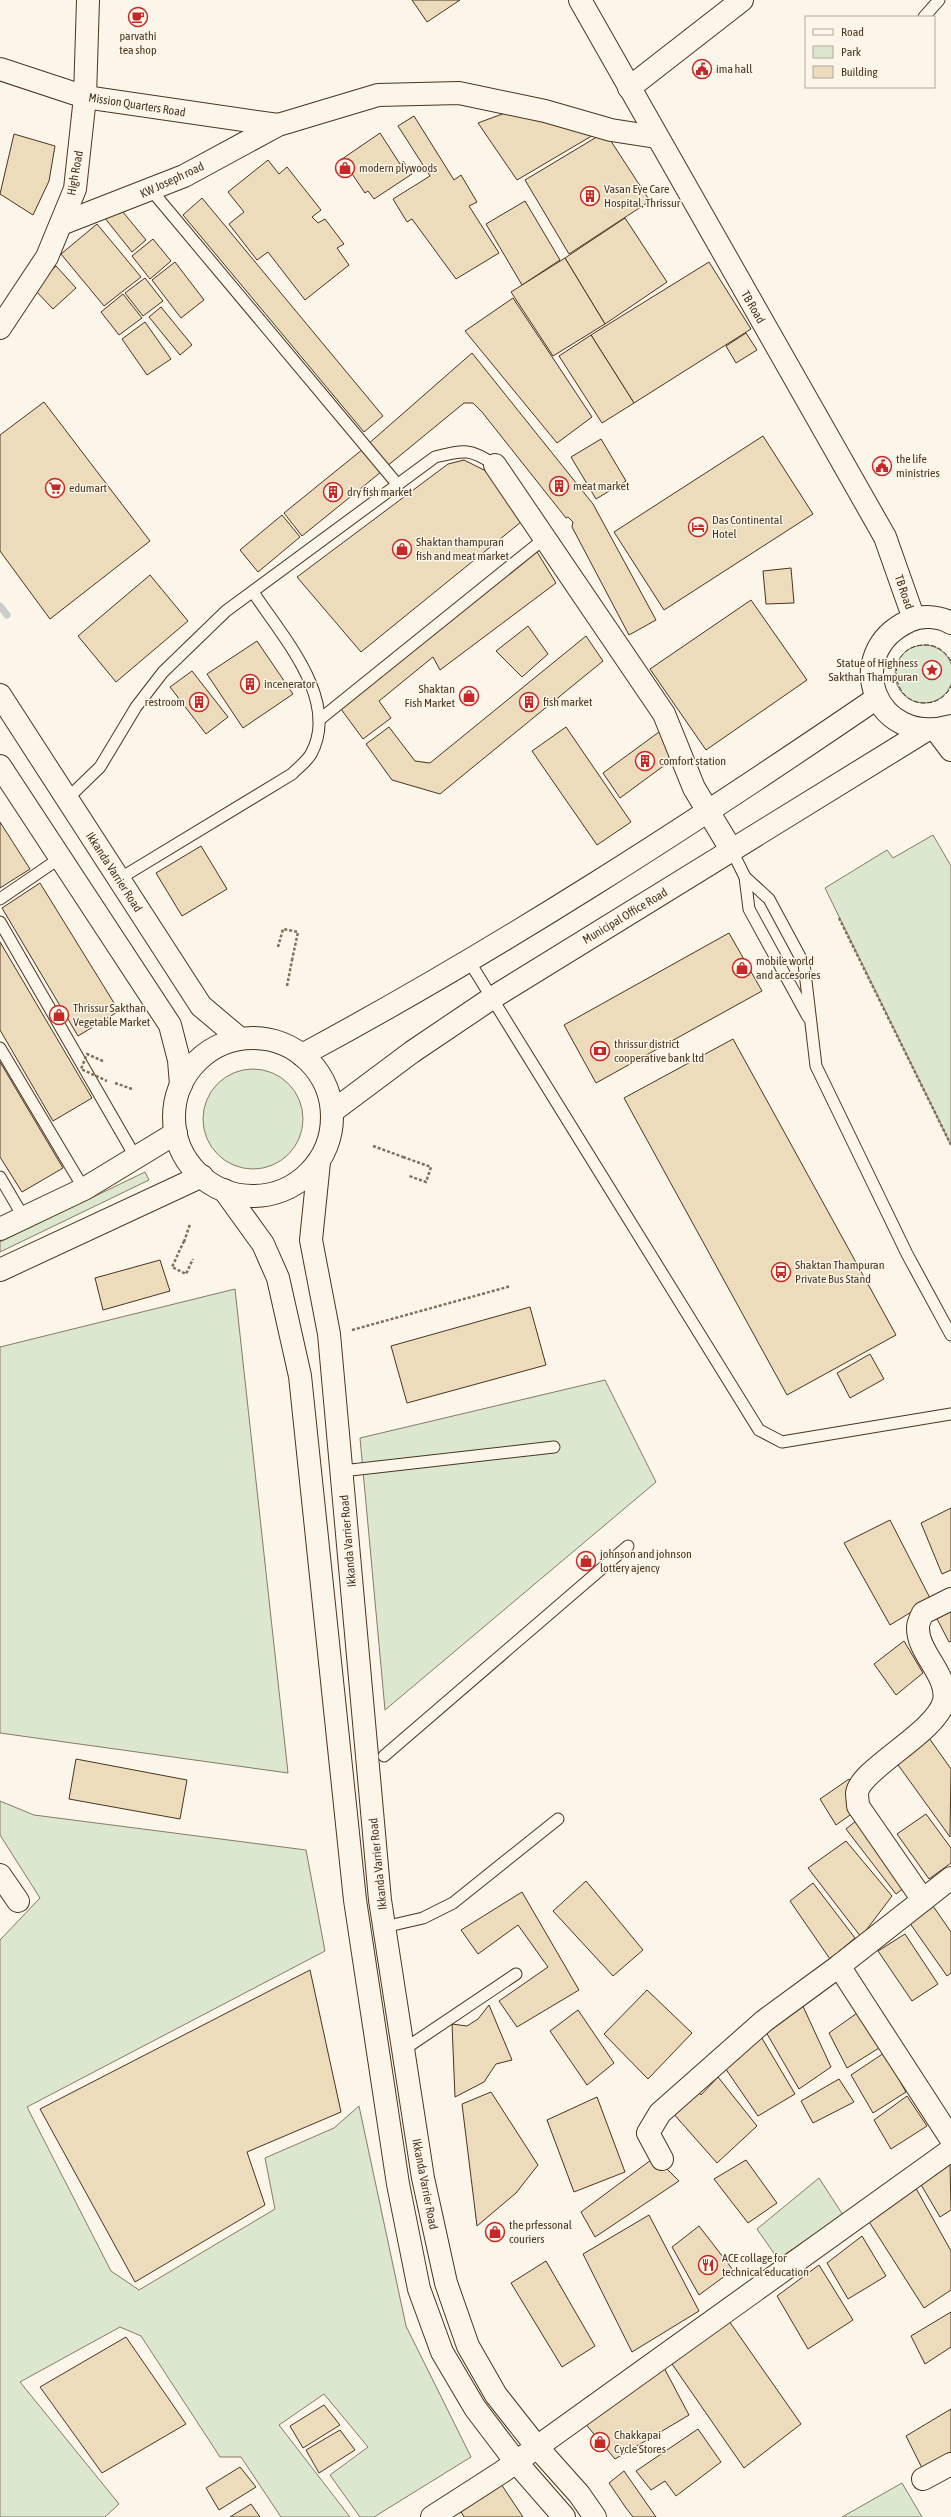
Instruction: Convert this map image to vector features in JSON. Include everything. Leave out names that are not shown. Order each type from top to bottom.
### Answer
[{"type":"main road","name":"High Road","points":[[0,328],[47,257],[74,189],[85,97],[88,0]]},
{"type":"main road","name":"TB Road","points":[[580,0],[656,137],[885,537],[914,619]]},
{"type":"main road","points":[[629,88],[742,0]]},
{"type":"main road","name":"Mission Quarters Road","points":[[0,69],[85,97],[278,125]]},
{"type":"main road","points":[[278,125],[378,95],[460,93],[545,111],[611,130],[656,137]]},
{"type":"main road","name":"KW Joseph road","points":[[61,224],[152,191],[184,176],[278,125]]},
{"type":"main road","points":[[495,465],[664,714],[694,788],[709,810],[732,851]]},
{"type":"main road","points":[[950,621],[931,617],[914,619],[897,627],[888,635],[875,655],[871,673],[877,698],[883,708],[897,721],[913,729],[937,729],[951,750]]},
{"type":"main road","name":"Ikkanda Varrier Road","points":[[0,695],[201,1006],[239,1038]]},
{"type":"main road","points":[[302,1055],[469,961],[709,810],[877,698]]},
{"type":"main road","name":"Municipal Office Road","points":[[333,1111],[412,1052],[492,998],[732,851],[937,729]]},
{"type":"main road","points":[[0,766],[170,1025],[179,1060],[181,1085]]},
{"type":"main road","points":[[239,1038],[265,1038],[281,1042],[302,1055],[314,1066],[327,1087],[333,1111],[330,1138],[319,1162],[300,1181],[276,1193],[250,1196],[224,1190],[202,1176],[190,1164],[176,1133],[175,1108],[181,1085],[194,1063],[215,1047],[239,1038]]},
{"type":"main road","points":[[0,1229],[84,1189],[176,1133]]},
{"type":"main road","name":"Ikkanda Varrier Road","points":[[319,1162],[311,1240],[329,1334],[384,1927],[422,2178],[446,2283],[468,2346],[496,2395],[537,2447],[579,2494],[595,2517]]},
{"type":"main road","points":[[0,1270],[202,1176]]},
{"type":"main road","name":"Ikkanda Varrier Road","points":[[224,1190],[263,1244],[278,1278],[300,1376],[354,1900],[398,2184],[419,2289],[442,2352],[475,2408],[516,2462],[564,2517]]},
{"type":"main road","points":[[923,1900],[858,1806],[857,1792],[865,1779],[933,1718],[944,1702],[943,1686],[922,1643],[918,1627],[923,1613],[951,1599]]},
{"type":"main road","points":[[0,1875],[18,1901]]},
{"type":"main road","points":[[662,2159],[648,2133],[660,2113],[764,2021],[839,1966],[951,1878]]},
{"type":"main road","points":[[839,1966],[951,2139]]},
{"type":"main road","points":[[432,2517],[516,2462],[951,2150]]},
{"type":"main road","points":[[923,2479],[951,2464]]},
{"type":"lane","points":[[925,16],[939,0]]},
{"type":"lane","points":[[152,191],[398,485]]},
{"type":"lane","points":[[67,799],[100,767],[136,707],[163,672],[226,611],[436,457],[457,451],[476,453],[495,465]]},
{"type":"lane","points":[[319,720],[545,538]]},
{"type":"lane","points":[[118,879],[292,774],[311,755],[320,731],[319,707],[307,675],[253,592]]},
{"type":"lane","points":[[732,851],[745,877],[749,909],[810,1022]]},
{"type":"lane","points":[[0,898],[60,858]]},
{"type":"lane","points":[[745,877],[769,899],[804,964],[816,1066],[906,1254],[951,1335]]},
{"type":"lane","points":[[0,922],[136,1158]]},
{"type":"lane","points":[[469,961],[759,1430],[782,1442],[951,1414]]},
{"type":"lane","points":[[0,1048],[84,1189]]},
{"type":"lane","points":[[0,1177],[24,1218]]},
{"type":"lane","points":[[342,1471],[554,1447]]},
{"type":"lane","points":[[384,1756],[628,1546]]},
{"type":"lane","points":[[384,1927],[424,1918],[453,1903],[558,1818]]},
{"type":"lane","points":[[403,2050],[516,1974]]},
{"type":"path","points":[[839,918],[951,1144]]},
{"type":"path","points":[[278,947],[283,929],[298,932],[287,986]]},
{"type":"path","points":[[103,1061],[87,1054],[81,1069],[132,1089]]},
{"type":"path","points":[[373,1146],[431,1167],[426,1182],[409,1176]]},
{"type":"path","points":[[190,1224],[172,1267],[186,1274],[193,1259]]},
{"type":"path","points":[[329,1334],[511,1286]]},
{"type":"green space","points":[[924,645],[935,647],[948,658],[951,663],[951,685],[940,698],[935,701],[924,703],[913,701],[900,690],[897,685],[895,674],[897,663],[908,650],[913,647]]},
{"type":"green space","points":[[933,835],[951,866],[951,1145],[825,888],[887,850],[893,858]]},
{"type":"green space","points":[[253,1069],[272,1072],[289,1083],[300,1100],[303,1119],[300,1138],[289,1155],[272,1166],[253,1169],[234,1166],[217,1155],[206,1138],[203,1119],[206,1100],[217,1083],[234,1072]]},
{"type":"green space","points":[[145,1172],[149,1180],[0,1252],[0,1242]]},
{"type":"green space","points":[[235,1289],[288,1773],[0,1733],[0,1347]]},
{"type":"green space","points":[[605,1380],[656,1482],[385,1710],[360,1438]]},
{"type":"green space","points":[[0,1801],[34,1815],[306,1850],[325,1951],[27,2107],[111,2271],[139,2290],[275,2209],[265,2158],[334,2128],[359,2106],[406,2326],[471,2457],[374,2517],[360,2517],[330,2475],[368,2447],[324,2394],[279,2425],[350,2517],[281,2517],[241,2457],[220,2457],[141,2336],[120,2327],[20,2382],[119,2504],[105,2517],[0,2517],[0,1940],[40,1898],[0,1835]]},
{"type":"green space","points":[[819,2178],[843,2215],[778,2259],[757,2229]]},
{"type":"green space","points":[[902,2483],[922,2517],[842,2517]]},
{"type":"building","points":[[412,0],[460,0],[427,22]]},
{"type":"building","points":[[505,113],[595,134],[517,180],[478,123]]},
{"type":"building","points":[[414,116],[454,180],[461,175],[477,202],[469,206],[499,253],[456,279],[412,219],[407,222],[393,199],[430,176],[398,126]]},
{"type":"building","name":"Vasan Eye Care Hospital, Thrissur","points":[[605,132],[650,201],[569,254],[525,180]]},
{"type":"building","points":[[380,133],[400,164],[403,161],[412,174],[374,199],[368,191],[365,193],[342,159]]},
{"type":"building","points":[[14,134],[55,146],[49,181],[33,215],[0,194]]},
{"type":"building","points":[[268,160],[279,174],[287,167],[321,210],[312,217],[318,223],[325,219],[344,244],[337,248],[349,265],[305,300],[268,252],[257,260],[229,224],[244,212],[228,192]]},
{"type":"building","points":[[202,198],[383,416],[364,432],[183,215]]},
{"type":"building","points":[[525,201],[560,260],[522,285],[486,224]]},
{"type":"building","points":[[118,206],[146,240],[132,252],[104,217]]},
{"type":"building","points":[[625,218],[667,282],[605,324],[565,258]]},
{"type":"building","points":[[97,224],[141,277],[104,306],[61,254]]},
{"type":"building","points":[[153,239],[171,261],[150,279],[132,256]]},
{"type":"building","points":[[565,258],[605,324],[553,356],[511,292]]},
{"type":"building","points":[[175,262],[204,300],[181,318],[152,280]]},
{"type":"building","points":[[709,262],[751,329],[634,403],[591,335]]},
{"type":"building","points":[[56,266],[76,288],[53,309],[33,288]]},
{"type":"building","points":[[145,278],[163,301],[143,316],[125,293]]},
{"type":"building","points":[[123,294],[142,318],[119,335],[101,312]]},
{"type":"building","points":[[513,298],[592,417],[557,443],[465,331]]},
{"type":"building","points":[[161,307],[192,345],[180,355],[149,317]]},
{"type":"building","points":[[145,322],[171,359],[147,375],[122,339]]},
{"type":"building","points":[[746,333],[757,350],[736,363],[726,346]]},
{"type":"building","points":[[591,335],[634,403],[602,423],[559,356]]},
{"type":"building","name":"meat market","points":[[472,353],[593,504],[656,620],[629,635],[572,527],[573,522],[568,517],[566,518],[482,412],[473,403],[464,403],[386,467],[367,445]]},
{"type":"building","name":"edumart","points":[[44,402],[150,541],[50,619],[0,551],[0,435]]},
{"type":"building","name":"Das Continental Hotel","points":[[763,436],[813,514],[664,610],[614,532]]},
{"type":"building","points":[[601,439],[626,481],[596,499],[571,457]]},
{"type":"building","name":"dry fish market","points":[[363,449],[381,472],[302,536],[284,513]]},
{"type":"building","points":[[464,460],[488,472],[521,522],[361,652],[297,577],[448,464]]},
{"type":"building","points":[[282,515],[300,537],[258,572],[240,550]]},
{"type":"building","points":[[534,547],[556,583],[440,670],[433,657],[379,701],[391,718],[363,739],[338,705]]},
{"type":"building","points":[[791,568],[794,603],[766,604],[763,571]]},
{"type":"building","points":[[150,575],[188,621],[116,682],[78,636]]},
{"type":"building","points":[[751,600],[807,680],[706,750],[650,669]]},
{"type":"building","points":[[528,626],[548,654],[522,677],[496,651]]},
{"type":"building","name":"fish market","points":[[586,636],[603,661],[440,794],[392,780],[366,744],[389,727],[415,761],[430,763]]},
{"type":"building","name":"incenerator","points":[[257,641],[293,694],[243,728],[207,674]]},
{"type":"building","name":"restroom","points":[[192,671],[228,717],[206,734],[170,687]]},
{"type":"building","points":[[566,727],[631,822],[597,845],[532,751]]},
{"type":"building","name":"comfort station","points":[[659,732],[677,756],[620,798],[603,773]]},
{"type":"building","points":[[0,822],[30,869],[0,888]]},
{"type":"building","points":[[201,846],[227,889],[182,916],[156,873]]},
{"type":"building","points":[[40,883],[119,1011],[78,1036],[2,908]]},
{"type":"building","points":[[729,933],[762,991],[596,1083],[564,1025]]},
{"type":"building","points":[[0,942],[92,1098],[53,1121],[0,1030]]},
{"type":"building","points":[[733,1039],[896,1335],[787,1395],[624,1098]]},
{"type":"building","points":[[0,1062],[63,1168],[22,1192],[0,1157]]},
{"type":"building","points":[[160,1260],[170,1291],[103,1310],[95,1278]]},
{"type":"building","points":[[530,1307],[546,1365],[407,1403],[391,1346]]},
{"type":"building","points":[[870,1354],[884,1379],[850,1398],[837,1373]]},
{"type":"building","points":[[951,1508],[951,1570],[942,1574],[921,1523]]},
{"type":"building","points":[[890,1520],[931,1600],[890,1625],[844,1543]]},
{"type":"building","points":[[951,1607],[951,1641],[949,1642],[935,1615]]},
{"type":"building","points":[[904,1641],[923,1673],[896,1695],[874,1664]]},
{"type":"building","points":[[929,1738],[951,1769],[950,1837],[896,1762]]},
{"type":"building","points":[[76,1759],[187,1780],[180,1819],[69,1799]]},
{"type":"building","points":[[849,1779],[867,1803],[836,1825],[820,1799]]},
{"type":"building","points":[[926,1814],[951,1848],[951,1863],[929,1879],[897,1834]]},
{"type":"building","points":[[856,1821],[908,1885],[896,1894],[846,1829]]},
{"type":"building","points":[[846,1841],[892,1896],[861,1937],[808,1868]]},
{"type":"building","points":[[586,1881],[643,1950],[613,1976],[553,1911]]},
{"type":"building","points":[[813,1883],[855,1938],[830,1959],[790,1901]]},
{"type":"building","points":[[522,1892],[579,1990],[517,2027],[499,2001],[548,1967],[518,1925],[478,1954],[461,1930]]},
{"type":"building","points":[[933,1906],[951,1932],[951,1973],[947,1976],[909,1922]]},
{"type":"building","points":[[905,1934],[938,1984],[912,2001],[878,1951]]},
{"type":"building","points":[[310,1970],[341,2112],[247,2152],[265,2205],[135,2282],[40,2109]]},
{"type":"building","points":[[647,1990],[692,2033],[648,2079],[604,2034]]},
{"type":"building","points":[[801,2002],[831,2067],[799,2089],[766,2032]]},
{"type":"building","points":[[489,2005],[512,2060],[496,2064],[484,2082],[455,2097],[452,2024],[467,2026],[478,2019]]},
{"type":"building","points":[[578,2010],[614,2063],[587,2085],[550,2031]]},
{"type":"building","points":[[860,2011],[879,2048],[847,2068],[829,2033]]},
{"type":"building","points":[[760,2035],[795,2094],[758,2116],[723,2065]]},
{"type":"building","points":[[884,2053],[906,2092],[873,2113],[851,2075]]},
{"type":"building","points":[[718,2077],[757,2126],[717,2163],[672,2112],[696,2088],[701,2095]]},
{"type":"building","points":[[839,2079],[854,2102],[813,2123],[801,2101]]},
{"type":"building","points":[[491,2092],[538,2165],[516,2193],[477,2226],[462,2104]]},
{"type":"building","points":[[907,2096],[927,2126],[891,2149],[874,2120]]},
{"type":"building","points":[[597,2097],[625,2172],[574,2192],[547,2120]]},
{"type":"building","points":[[655,2157],[679,2181],[595,2237],[581,2212]]},
{"type":"building","points":[[746,2160],[777,2203],[748,2223],[714,2179]]},
{"type":"building","points":[[950,2163],[951,2210],[940,2217],[920,2183]]},
{"type":"building","points":[[913,2183],[951,2251],[951,2290],[924,2308],[866,2217]]},
{"type":"building","points":[[649,2215],[699,2311],[632,2352],[583,2254]]},
{"type":"building","points":[[699,2226],[733,2270],[699,2295],[672,2247]]},
{"type":"building","points":[[862,2236],[886,2276],[848,2299],[827,2263]]},
{"type":"building","points":[[546,2261],[595,2346],[562,2367],[511,2283]]},
{"type":"building","points":[[819,2265],[853,2320],[808,2349],[777,2296]]},
{"type":"building","points":[[951,2312],[951,2347],[925,2364],[911,2336]]},
{"type":"building","points":[[729,2321],[801,2424],[744,2468],[672,2364]]},
{"type":"building","points":[[126,2337],[186,2424],[102,2473],[40,2387]]},
{"type":"building","points":[[662,2364],[689,2415],[615,2459],[583,2421]]},
{"type":"building","points":[[324,2405],[340,2425],[303,2448],[290,2426]]},
{"type":"building","points":[[951,2409],[951,2453],[922,2468],[906,2436]]},
{"type":"building","points":[[698,2429],[721,2462],[676,2496],[665,2481],[651,2490],[636,2471]]},
{"type":"building","points":[[340,2430],[355,2450],[319,2473],[306,2450]]},
{"type":"building","points":[[240,2467],[256,2487],[219,2510],[206,2488]]},
{"type":"building","points":[[624,2471],[656,2517],[633,2517],[626,2508],[609,2483]]},
{"type":"building","points":[[499,2481],[523,2517],[464,2517],[459,2508]]},
{"type":"building","points":[[251,2504],[260,2517],[230,2517]]},
{"type":"waterway","points":[[0,606],[7,615]]},
{"type":"fence","points":[[951,661],[943,651],[936,647],[924,645],[911,648],[902,656],[897,666],[897,678],[900,689],[908,697],[919,702],[933,702],[938,700],[946,694],[951,686]]},
{"type":"place","name":"parvathi tea shop","points":[[138,17]]},
{"type":"place","name":"ima hall","points":[[702,69]]},
{"type":"place","name":"modern plywoods","points":[[345,168]]},
{"type":"place","name":"Vasan Eye Care Hospital, Thrissur","points":[[590,196]]},
{"type":"place","name":"the life ministries","points":[[882,466]]},
{"type":"place","name":"meat market","points":[[559,486]]},
{"type":"place","name":"edumart","points":[[55,488]]},
{"type":"place","name":"dry fish market","points":[[333,492]]},
{"type":"place","name":"Das Continental Hotel","points":[[698,527]]},
{"type":"place","name":"Shaktan thampuran fish and meat market","points":[[402,549]]},
{"type":"place","name":"Statue of Highness Sakthan Thampuran","points":[[932,670]]},
{"type":"place","name":"incenerator","points":[[250,684]]},
{"type":"place","name":"Shaktan Fish Market","points":[[469,696]]},
{"type":"place","name":"restroom","points":[[199,702]]},
{"type":"place","name":"fish market","points":[[529,702]]},
{"type":"place","name":"comfort station","points":[[645,761]]},
{"type":"place","name":"mobile world and accesories","points":[[742,968]]},
{"type":"place","name":"Thrissur Sakthan Vegetable Market","points":[[59,1015]]},
{"type":"place","name":"thrissur district cooperative bank ltd","points":[[600,1051]]},
{"type":"place","name":"Shaktan Thampuran Private Bus Stand","points":[[781,1272]]},
{"type":"place","name":"johnson and johnson lottery ajency","points":[[586,1561]]},
{"type":"place","name":"the prfessonal couriers","points":[[495,2232]]},
{"type":"place","name":"ACE collage for technical education","points":[[708,2265]]},
{"type":"place","name":"Chakkapai Cycle Stores","points":[[600,2442]]}]
